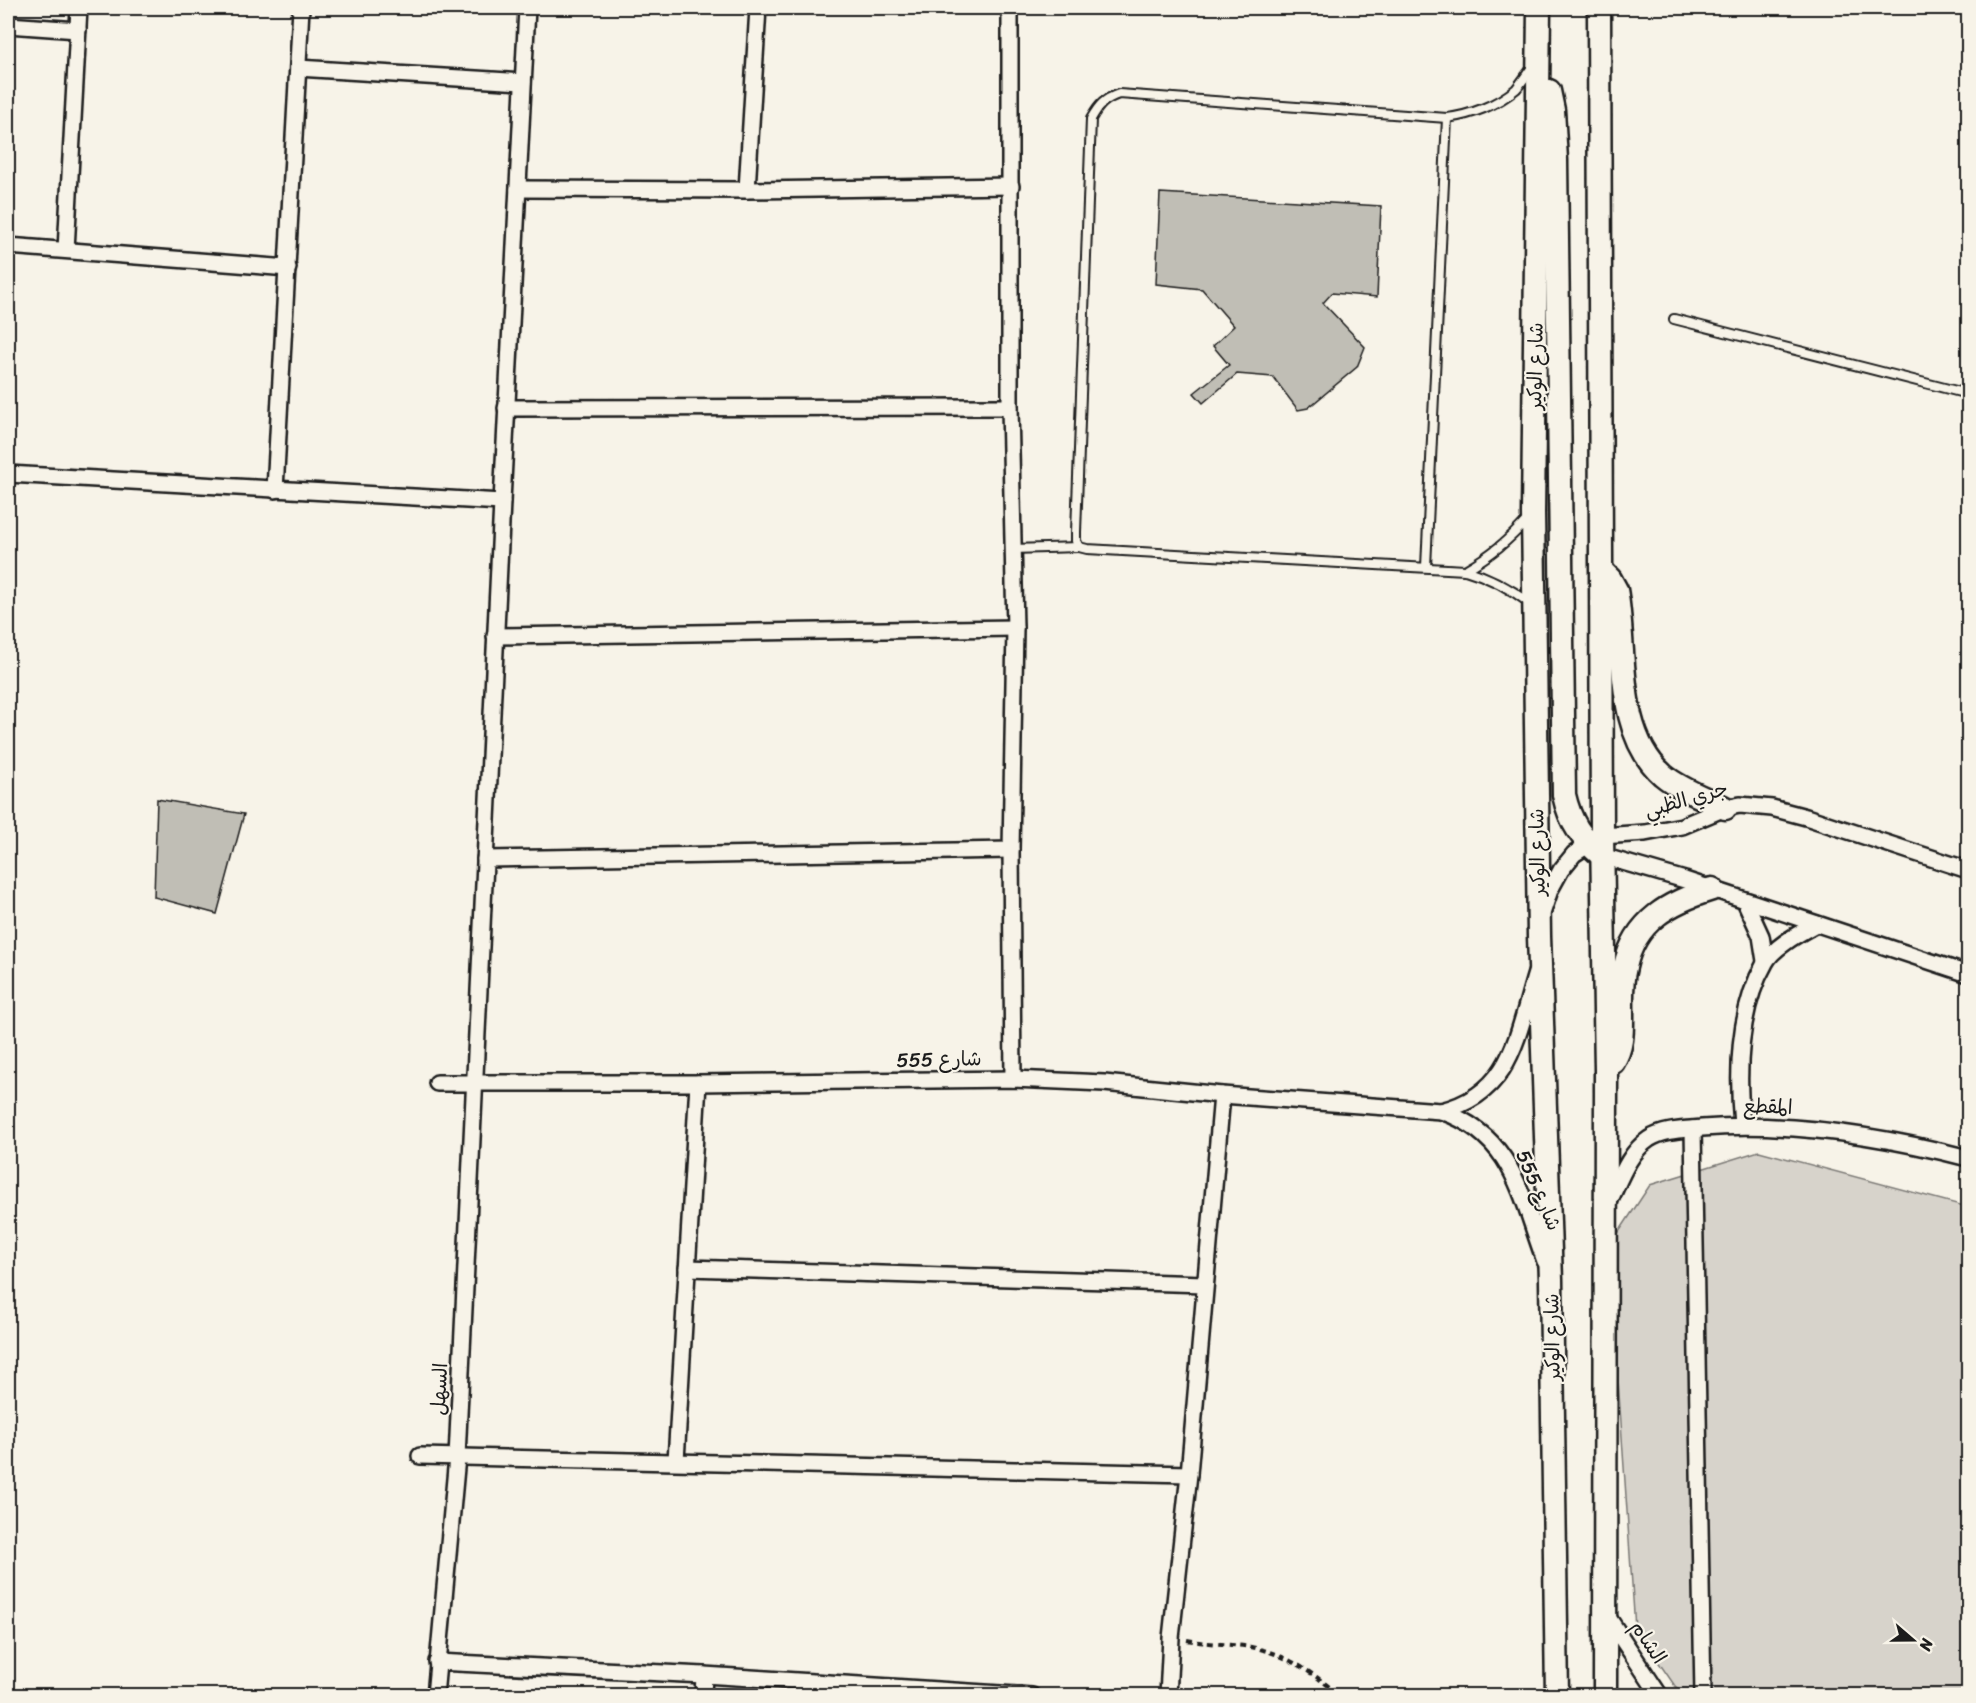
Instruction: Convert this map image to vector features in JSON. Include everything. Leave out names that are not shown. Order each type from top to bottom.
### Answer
[{"type":"main road","name":"شارع الوكير","points":[[1539,8],[1534,607],[1539,961],[1551,1280],[1557,1695]]},
{"type":"main road","points":[[1599,8],[1601,569],[1598,845],[1606,1070],[1605,1695]]},
{"type":"main road","points":[[1539,58],[1548,84],[1553,110],[1556,160],[1564,795],[1568,813],[1577,830],[1598,845]]},
{"type":"main road","points":[[1601,569],[1616,590],[1628,713],[1638,740],[1653,765],[1665,776],[1725,808]]},
{"type":"main road","points":[[1606,1070],[1619,1049],[1625,966],[1634,941],[1646,924],[1664,908],[1686,897],[1712,889]]},
{"type":"street","points":[[66,250],[79,8]]},
{"type":"street","points":[[275,490],[302,8]]},
{"type":"street","name":"السهل","points":[[435,1695],[457,1457],[527,8]]},
{"type":"street","points":[[747,189],[758,8]]},
{"type":"street","points":[[1010,8],[1010,407],[1015,627],[1011,850],[1013,1079]]},
{"type":"street","points":[[8,25],[78,30]]},
{"type":"street","points":[[298,68],[523,82]]},
{"type":"street","points":[[518,189],[1011,186]]},
{"type":"street","points":[[8,246],[288,268]]},
{"type":"street","points":[[506,408],[1010,407]]},
{"type":"street","points":[[8,474],[502,502]]},
{"type":"street","points":[[495,636],[1015,627]]},
{"type":"street","name":"جري الظبي","points":[[1598,845],[1682,826],[1725,808],[1740,805],[1772,808],[1968,870]]},
{"type":"street","points":[[1539,936],[1543,910],[1550,890],[1561,870],[1574,854],[1598,845],[1745,901],[1968,974]]},
{"type":"street","points":[[485,859],[1011,850]]},
{"type":"street","points":[[1745,901],[1761,936],[1765,961]]},
{"type":"street","points":[[1742,1125],[1739,1091],[1740,1058],[1744,1025],[1753,992],[1765,961],[1816,924]]},
{"type":"street","name":"شارع 555","points":[[1441,1111],[1471,1100],[1484,1091],[1503,1069],[1539,961]]},
{"type":"street","name":"شارع 555","points":[[437,1083],[698,1083],[1013,1079],[1114,1084],[1222,1095],[1441,1111],[1456,1116],[1482,1132],[1501,1153],[1515,1178],[1551,1280]]},
{"type":"street","points":[[676,1461],[698,1083]]},
{"type":"street","points":[[1168,1695],[1171,1638],[1189,1474],[1222,1095]]},
{"type":"street","name":"المقطع","points":[[1605,1209],[1631,1158],[1643,1143],[1659,1133],[1742,1125],[1795,1127],[1910,1145],[1968,1158]]},
{"type":"street","points":[[1693,1129],[1703,1695]]},
{"type":"street","points":[[687,1268],[1205,1284]]},
{"type":"street","points":[[420,1456],[1189,1474]]},
{"type":"street","name":"الشام","points":[[1604,1612],[1660,1695]]},
{"type":"street","points":[[437,1662],[705,1675],[965,1694],[1032,1695]]},
{"type":"street","points":[[703,1695],[705,1675]]},
{"type":"lane","points":[[1079,547],[1076,532],[1091,119],[1099,105],[1106,99],[1119,94],[1447,118],[1466,116],[1502,99],[1517,87],[1539,58]]},
{"type":"lane","points":[[1425,567],[1447,118]]},
{"type":"lane","points":[[1674,319],[1968,394]]},
{"type":"lane","points":[[1465,570],[1509,540],[1533,513]]},
{"type":"lane","points":[[1013,549],[1079,547],[1465,570],[1509,587],[1534,607]]},
{"type":"path","points":[[1171,1638],[1252,1647],[1286,1658],[1318,1676],[1340,1695]]},
{"type":"shaded area","points":[[1759,1151],[1968,1207],[1968,1695],[1688,1696],[1675,1686],[1635,1628],[1609,1247],[1650,1185]]},
{"type":"building","points":[[1160,193],[1381,206],[1377,297],[1332,293],[1323,303],[1365,347],[1357,367],[1308,408],[1298,410],[1273,377],[1237,374],[1203,403],[1194,393],[1229,365],[1213,346],[1234,326],[1202,289],[1156,284]]},
{"type":"building","points":[[157,799],[244,814],[217,914],[154,897]]}]
